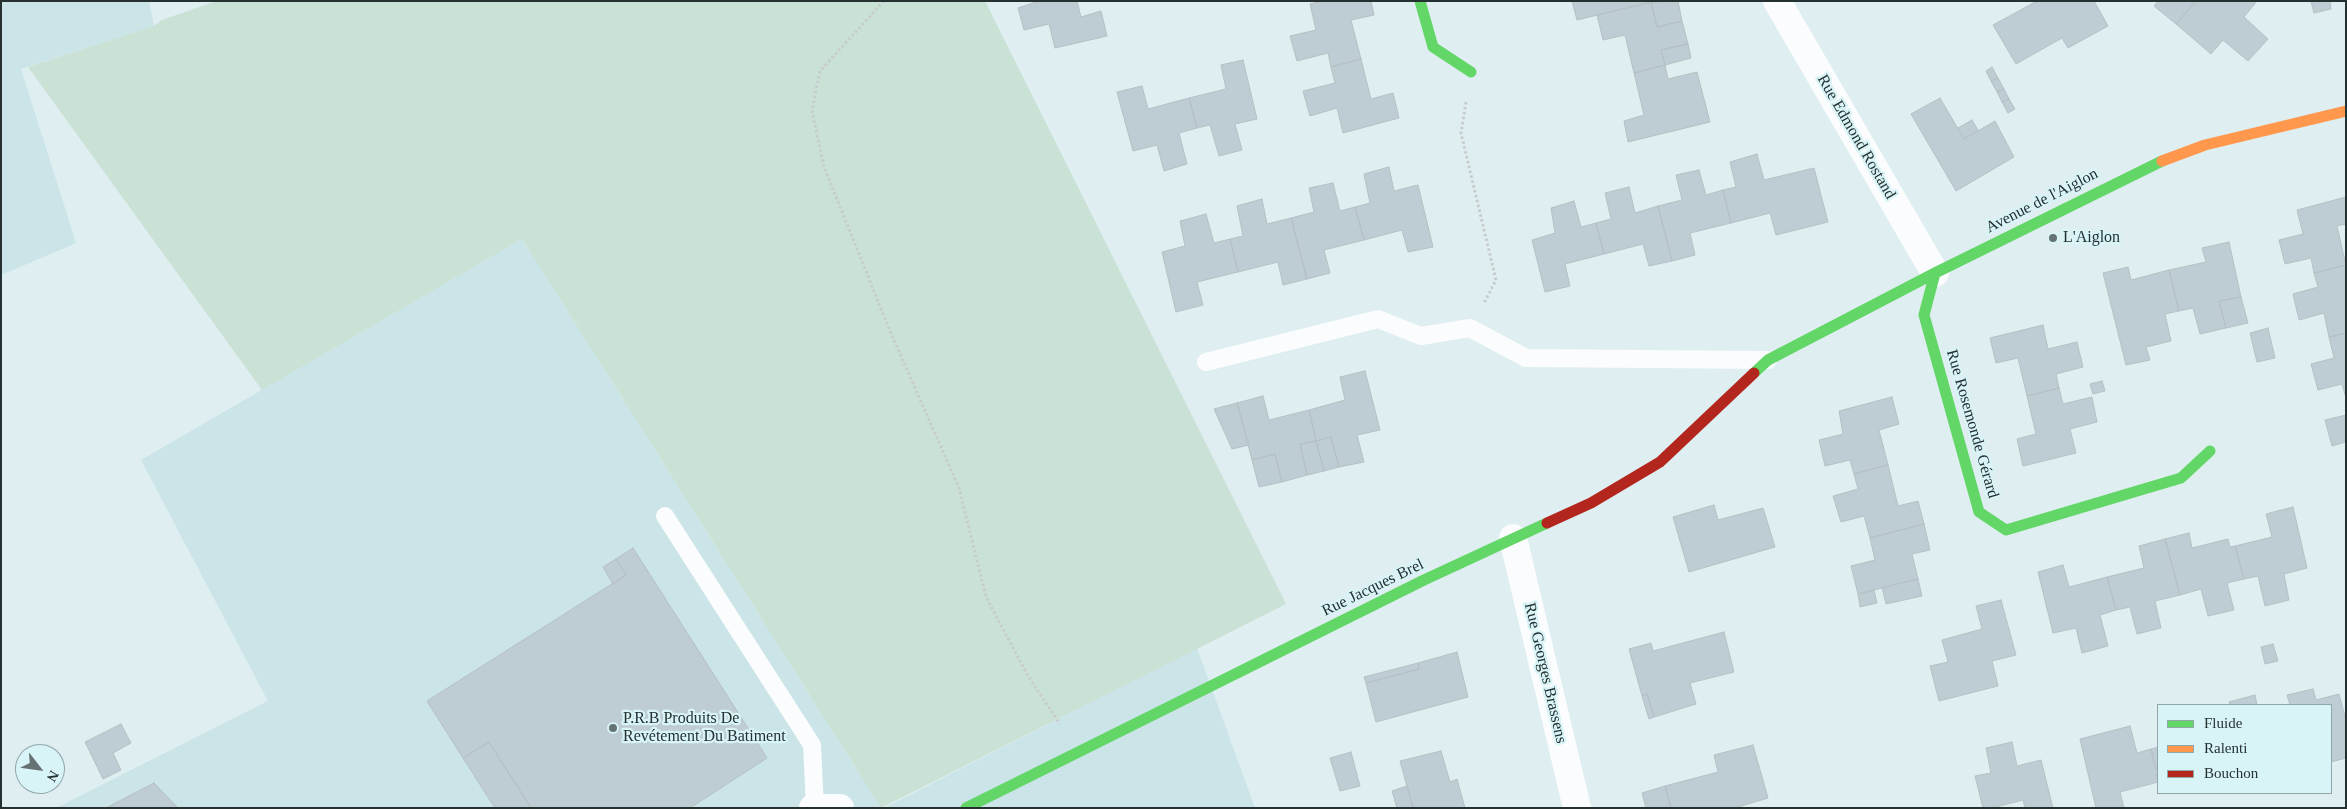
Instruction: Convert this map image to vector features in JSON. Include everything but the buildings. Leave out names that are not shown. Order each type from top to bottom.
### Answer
[{"type":"street","points":[[1420,1],[1433,47],[1472,72]]},
{"type":"street","name":"Rue Edmond Rostand","points":[[1777,1],[1935,273]]},
{"type":"street","name":"Avenue de l'Aiglon","points":[[1768,360],[1935,273],[2155,163],[2205,145],[2346,111]]},
{"type":"street","name":"Rue Rosemonde Gérard","points":[[1935,273],[1924,315],[1979,512],[2006,530],[2181,478],[2210,451]]},
{"type":"street","name":"Rue Jacques Brel","points":[[966,808],[1513,538],[1591,504],[1660,462],[1768,360]]},
{"type":"street","name":"Rue Georges Brassens","points":[[1513,538],[1577,808]]},
{"type":"lane","points":[[1206,362],[1378,319],[1421,336],[1470,328],[1526,358],[1768,360]]},
{"type":"lane","points":[[665,516],[812,745],[823,807]]},
{"type":"path","points":[[884,1],[820,70],[812,111],[824,167],[890,331],[959,488],[986,597],[1028,676],[1078,752]]},
{"type":"path","points":[[1470,328],[1496,280],[1461,133],[1472,72]]},
{"type":"shaded area","points":[[1,1],[149,1],[154,26],[21,69],[76,243],[1,275]]},
{"type":"shaded area","points":[[522,239],[881,808],[56,808],[268,701],[141,460]]},
{"type":"shaded area","points":[[1197,648],[1255,808],[884,808]]},
{"type":"green space","points":[[217,1],[985,1],[1286,604],[881,808],[522,239],[262,390],[28,67],[154,26],[162,20]]},
{"type":"traffic: fast","points":[[1420,1],[1433,47],[1471,72]]},
{"type":"traffic: fast","points":[[1754,373],[1768,360],[1935,273],[2162,161]]},
{"type":"traffic: fast","points":[[1935,273],[1924,315],[1979,512],[2006,530],[2181,478],[2210,451]]},
{"type":"traffic: fast","points":[[966,808],[1424,580],[1547,523]]},
{"type":"traffic: slow","points":[[2162,161],[2205,145],[2346,111]]},
{"type":"traffic: jam","points":[[1547,523],[1591,503],[1660,462],[1754,373]]},
{"type":"place","name":"L'Aiglon","points":[[2053,238]]},
{"type":"place","name":"P.R.B Produits De Revétement Du Batiment","points":[[613,728]]}]
